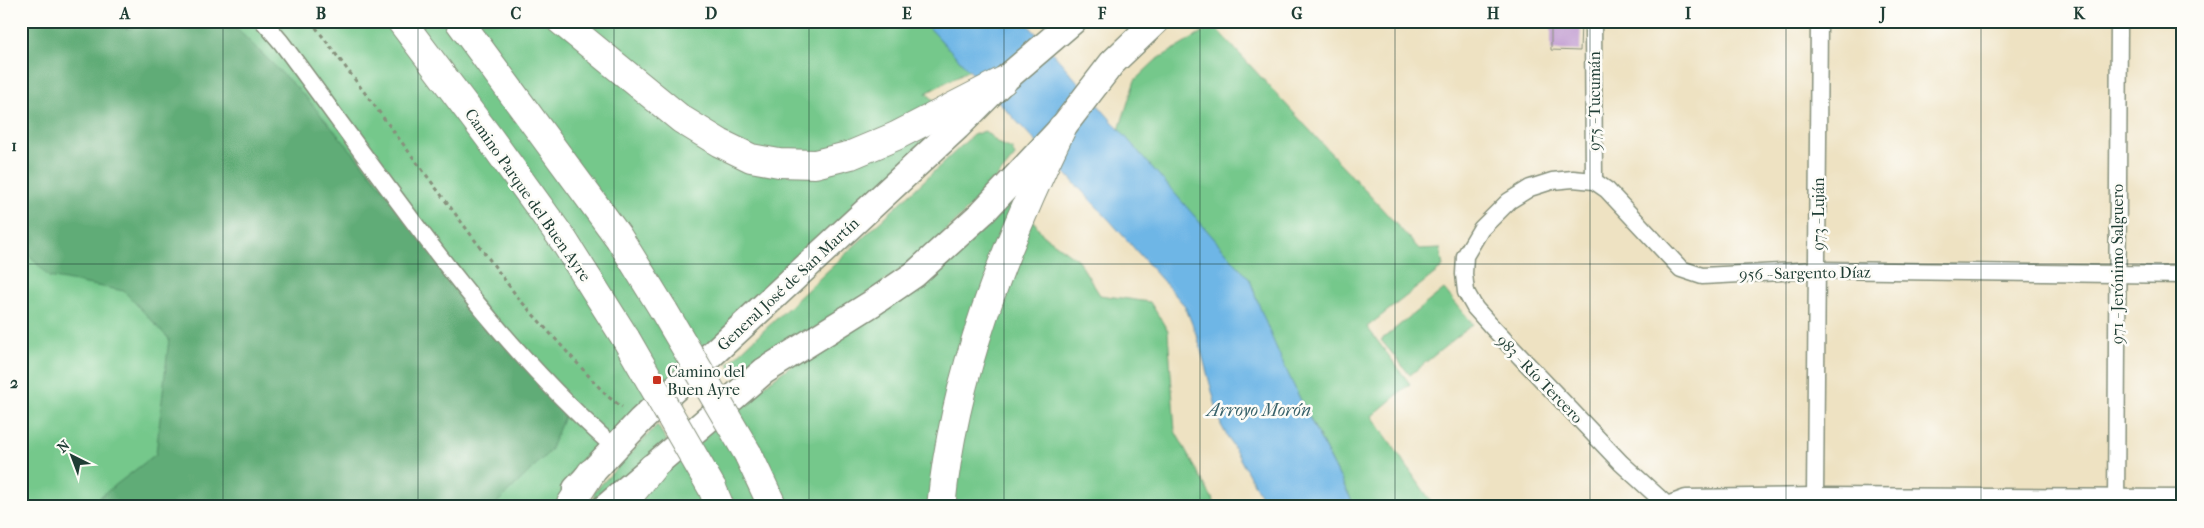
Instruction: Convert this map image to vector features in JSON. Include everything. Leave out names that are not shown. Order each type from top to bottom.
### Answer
[{"type":"highway","name":"Camino Parque del Buen Ayre","points":[[400,21],[488,136],[564,241],[626,339],[716,498]]},
{"type":"highway","points":[[459,21],[608,222],[664,311],[748,454],[772,507]]},
{"type":"highway","points":[[561,21],[681,119],[720,143],[751,158],[779,163],[815,164],[851,155],[896,136],[951,119],[1003,81]]},
{"type":"highway","points":[[941,507],[945,461],[965,373],[1018,192],[1062,128]]},
{"type":"highway","points":[[620,507],[652,468]]},
{"type":"highway","points":[[569,507],[592,473]]},
{"type":"main road","points":[[1062,128],[1112,63],[1156,21]]},
{"type":"main road","points":[[1003,81],[1072,22]]},
{"type":"main road","name":"General José de San Martín","points":[[557,507],[592,473],[641,420],[951,119]]},
{"type":"main road","points":[[606,507],[764,371],[915,274],[982,213],[1018,192]]},
{"type":"street","points":[[263,21],[293,58],[442,260],[502,332],[576,414],[614,447]]},
{"type":"street","name":"975 - Tucumán","points":[[1593,21],[1594,181]]},
{"type":"street","name":"973 - Luján","points":[[1815,496],[1819,21]]},
{"type":"street","name":"971 - Jerónimo Salguero","points":[[2116,502],[2119,21]]},
{"type":"street","name":"983 - Río Tercero","points":[[1594,181],[1559,181],[1530,188],[1510,201],[1481,229],[1465,256],[1466,292],[1475,308],[1621,463],[1668,506]]},
{"type":"street","name":"956 - Sargento Díaz","points":[[1594,181],[1607,190],[1681,269],[1702,276],[1818,270],[2183,274]]},
{"type":"street","points":[[1668,506],[1686,498],[1815,496],[2116,502],[2183,498]]},
{"type":"path","points":[[311,21],[519,299],[607,396],[641,420]]},
{"type":"green space","points":[[21,21],[923,21],[969,70],[926,93],[946,111],[957,127],[557,507],[21,507]]},
{"type":"green space","points":[[21,21],[89,21],[130,29],[140,21],[229,21],[304,95],[507,334],[570,402],[550,451],[493,507],[87,507],[156,454],[169,339],[124,291],[49,277],[21,246]]},
{"type":"green space","points":[[1214,26],[1419,249],[1440,248],[1443,267],[1367,327],[1410,384],[1372,416],[1435,507],[1355,507],[1290,379],[1266,326],[1250,280],[1119,130],[1135,80],[1156,60]]},
{"type":"green space","points":[[985,131],[998,143],[1012,149],[1015,156],[957,220],[919,255],[875,288],[735,378],[728,364],[973,135]]},
{"type":"green space","points":[[1009,185],[1043,235],[1078,260],[1100,295],[1150,302],[1168,331],[1175,431],[1217,507],[606,507],[871,304]]},
{"type":"green space","points":[[1444,289],[1473,324],[1410,375],[1381,340]]},
{"type":"green space","points":[[657,425],[667,441],[601,500],[594,500],[594,492]]},
{"type":"water","name":"Arroyo Morón","points":[[923,21],[1025,21],[1250,280],[1272,339],[1355,507],[1267,507],[1221,425],[1198,339],[1185,306],[1111,222]]},
{"type":"building","points":[[1551,21],[1581,21],[1580,51],[1551,50]]},
{"type":"place","name":"Camino del Buen Ayre","points":[[657,380]]}]
